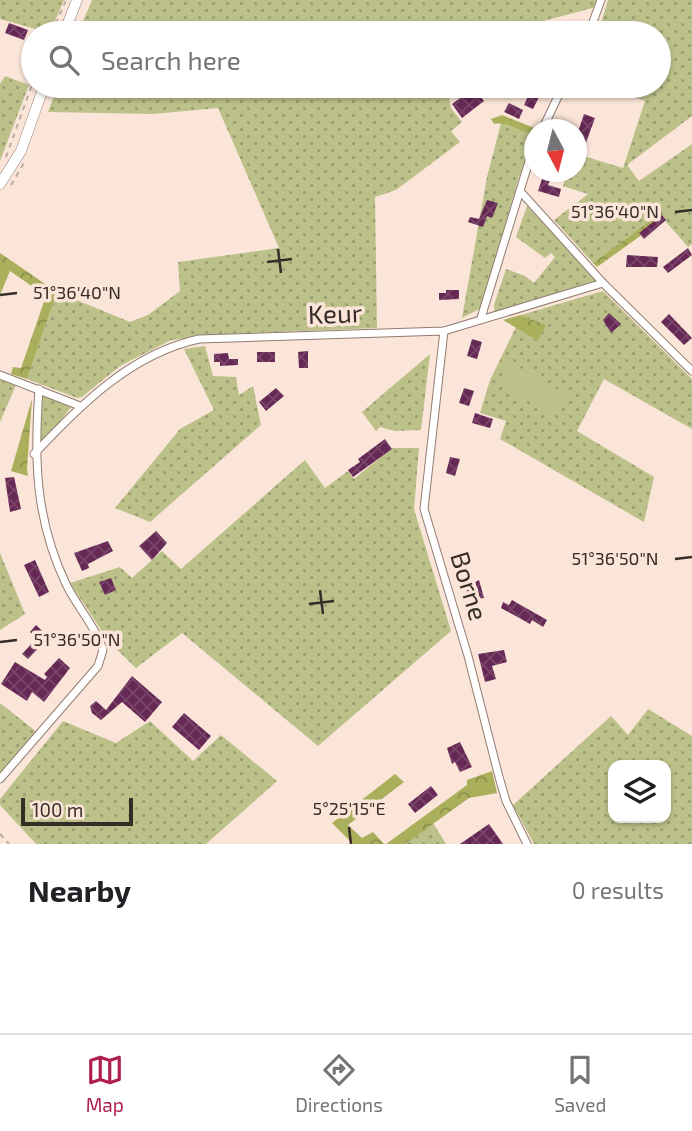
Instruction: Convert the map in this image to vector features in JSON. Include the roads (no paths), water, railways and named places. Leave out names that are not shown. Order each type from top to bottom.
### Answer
[{"type":"main road","points":[[69,21],[78,0]]},
{"type":"main road","points":[[0,184],[22,151],[40,98]]},
{"type":"street","points":[[593,21],[601,0]]},
{"type":"street","points":[[547,119],[557,98]]},
{"type":"street","points":[[481,318],[524,178]]},
{"type":"street","points":[[520,191],[603,283],[692,371]]},
{"type":"street","name":"Keur","points":[[34,454],[80,406],[150,356],[175,344],[199,339],[444,331],[603,283]]},
{"type":"street","name":"Borne","points":[[444,331],[424,509],[468,656],[506,801],[527,844]]},
{"type":"street","points":[[0,375],[80,406]]},
{"type":"street","points":[[0,779],[98,666],[103,650],[65,582],[48,537],[34,454],[39,389]]}]
